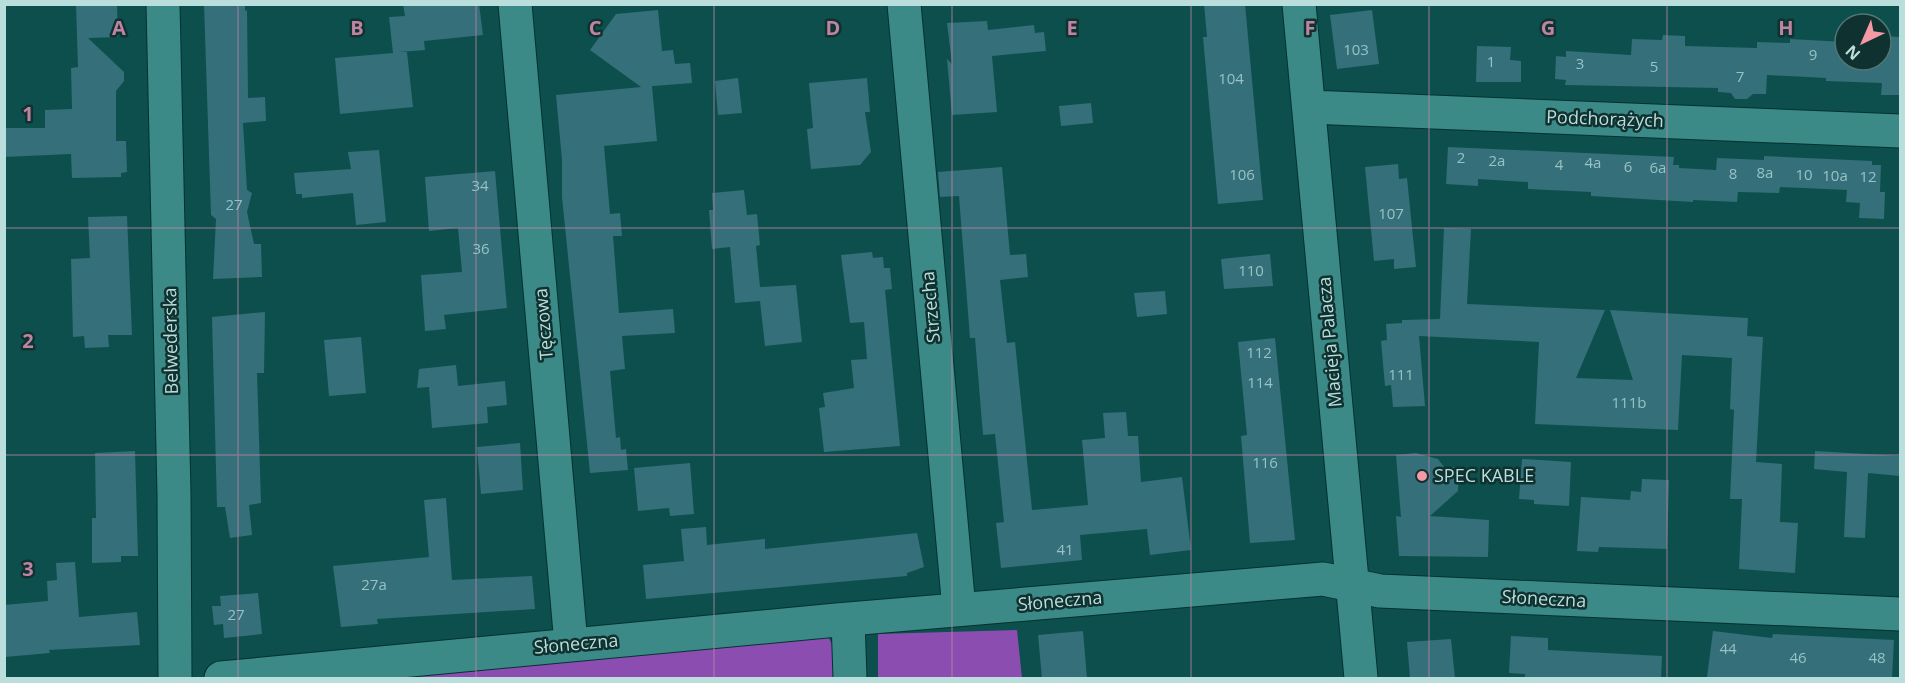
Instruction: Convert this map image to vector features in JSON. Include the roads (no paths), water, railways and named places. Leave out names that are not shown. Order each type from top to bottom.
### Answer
[{"type":"street","name":"Belwederska","points":[[163,4],[174,494],[175,678]]},
{"type":"street","name":"Tęczowa","points":[[515,4],[571,644]]},
{"type":"street","name":"Strzecha","points":[[904,4],[958,609]]},
{"type":"street","name":"Macieja Palacza","points":[[1299,4],[1361,678]]},
{"type":"street","name":"Podchorążych","points":[[1309,107],[1900,131]]},
{"type":"street","name":"Słoneczna","points":[[221,678],[958,609],[1323,579],[1353,587],[1392,592],[1900,614]]},
{"type":"street","points":[[848,619],[850,678]]},
{"type":"place","name":"SPEC KABLE","points":[[1422,476]]}]
